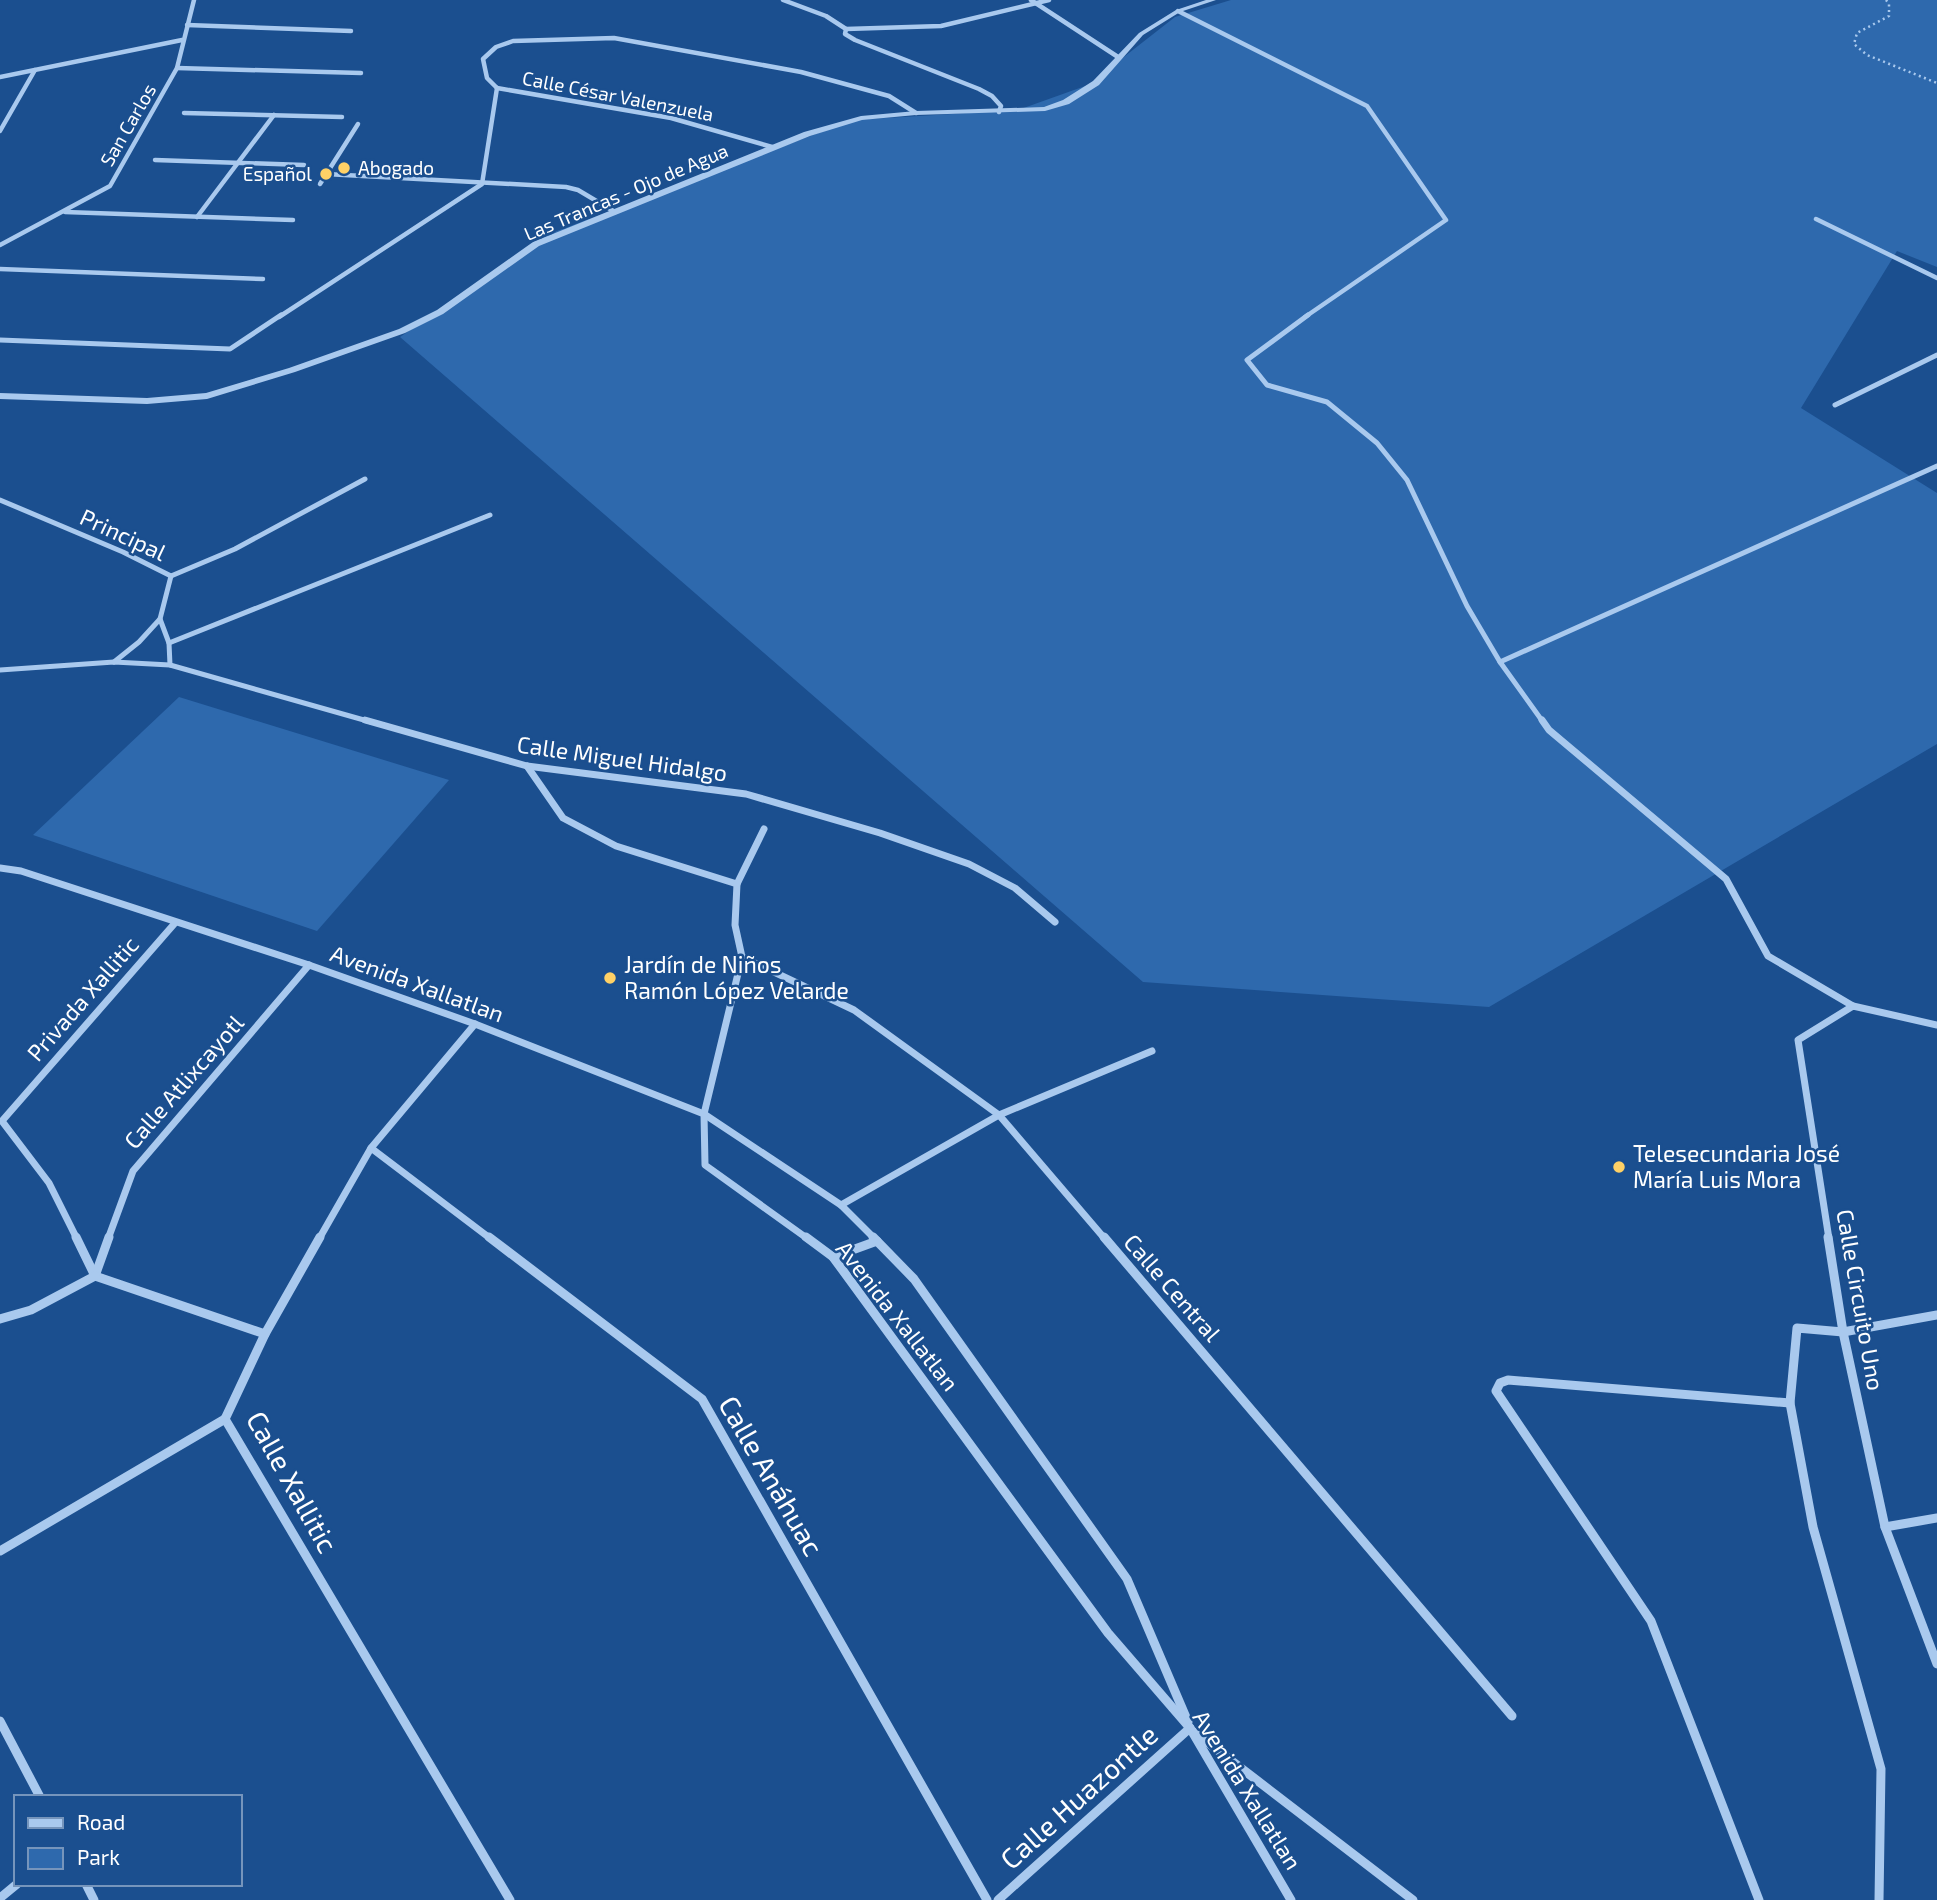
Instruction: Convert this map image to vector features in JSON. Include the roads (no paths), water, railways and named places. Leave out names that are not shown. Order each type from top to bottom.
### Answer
[{"type":"street","name":"San Carlos","points":[[0,245],[110,186],[177,68],[194,0]]},
{"type":"street","points":[[783,0],[826,16],[846,29],[941,26],[1049,0]]},
{"type":"street","points":[[1031,0],[1118,57]]},
{"type":"street","name":"Las Trancas - Ojo de Agua","points":[[0,396],[147,401],[207,396],[256,381],[402,331],[440,312],[536,244],[772,147],[861,118],[916,113],[1045,109],[1066,102],[1096,83],[1141,34],[1178,11],[1213,0]]},
{"type":"street","points":[[1178,11],[1367,106],[1446,220],[1247,360],[1267,385],[1327,402],[1377,443],[1407,480],[1467,606],[1500,662],[1549,730],[1726,879],[1768,956],[1853,1006],[1937,1025]]},
{"type":"street","points":[[187,25],[351,31]]},
{"type":"street","points":[[846,29],[845,34],[855,40],[992,96],[1001,106],[999,112]]},
{"type":"street","points":[[0,341],[230,349],[482,184],[497,88],[487,78],[483,59],[499,45],[513,41],[614,38],[801,72],[889,96],[916,113]]},
{"type":"street","points":[[0,77],[182,40]]},
{"type":"street","points":[[177,68],[361,73]]},
{"type":"street","points":[[0,131],[35,70]]},
{"type":"street","name":"Calle César Valenzuela","points":[[497,88],[699,123],[772,147]]},
{"type":"street","points":[[184,113],[342,117]]},
{"type":"street","points":[[197,217],[240,164],[274,115]]},
{"type":"street","points":[[320,184],[358,124]]},
{"type":"street","points":[[155,160],[304,165]]},
{"type":"street","points":[[326,174],[566,187],[578,190],[615,212]]},
{"type":"street","points":[[64,212],[293,220]]},
{"type":"street","points":[[1815,219],[1937,278]]},
{"type":"street","points":[[0,269],[263,279]]},
{"type":"street","points":[[1835,405],[1937,355]]},
{"type":"street","points":[[1500,662],[1937,467]]},
{"type":"street","points":[[171,576],[234,549],[365,479]]},
{"type":"street","name":"Principal","points":[[0,500],[123,552],[171,576],[160,619],[139,642],[114,662]]},
{"type":"street","points":[[169,643],[490,515]]},
{"type":"street","points":[[160,619],[169,643],[170,665]]},
{"type":"street","name":"Calle Miguel Hidalgo","points":[[0,670],[114,662],[170,665],[527,766],[746,794],[880,833],[969,864],[1015,888],[1055,922]]},
{"type":"street","points":[[527,766],[563,818],[616,846],[737,884]]},
{"type":"street","points":[[764,829],[737,884],[735,925],[742,957],[704,1114],[841,1205],[914,1279],[1127,1579],[1190,1728],[1413,1900]]},
{"type":"street","name":"Avenida Xallatlan","points":[[0,869],[21,871],[309,965],[475,1024],[704,1114],[705,1165],[833,1257],[1108,1633],[1190,1728],[1291,1900]]},
{"type":"street","name":"Privada Xallitic","points":[[95,1276],[49,1183],[2,1121],[175,923]]},
{"type":"street","name":"Calle Central","points":[[742,957],[855,1010],[999,1115],[1513,1716]]},
{"type":"street","name":"Calle Atlixcayotl","points":[[95,1276],[133,1171],[309,965]]},
{"type":"street","name":"Calle Circuito Uno","points":[[1853,1006],[1798,1040],[1843,1332],[1885,1527],[1937,1664]]},
{"type":"street","name":"Calle Xallitic","points":[[475,1024],[371,1148],[265,1334],[225,1419],[510,1900]]},
{"type":"street","points":[[841,1205],[999,1115],[1152,1051]]},
{"type":"street","name":"Calle Anáhuac","points":[[371,1148],[702,1399],[987,1900]]},
{"type":"street","points":[[833,1257],[877,1241]]},
{"type":"street","points":[[0,1320],[32,1310],[95,1276],[265,1334]]},
{"type":"street","points":[[1879,1900],[1881,1769],[1813,1527],[1790,1403],[1797,1328],[1843,1332],[1937,1315]]},
{"type":"street","points":[[1759,1900],[1651,1621],[1496,1391],[1500,1383],[1508,1380],[1790,1403]]},
{"type":"street","points":[[0,1551],[225,1419]]},
{"type":"street","points":[[1885,1527],[1937,1518]]},
{"type":"street","points":[[0,1721],[39,1795]]},
{"type":"street","name":"Calle Huazontle","points":[[998,1900],[1190,1728]]},
{"type":"street","points":[[0,1898],[15,1886]]},
{"type":"place","name":"Abogado","points":[[344,168]]},
{"type":"place","name":"Español","points":[[326,174]]},
{"type":"place","name":"Jardín de Niños Ramón López Velarde","points":[[610,978]]},
{"type":"place","name":"Telesecundaria José María Luis Mora","points":[[1619,1167]]}]
